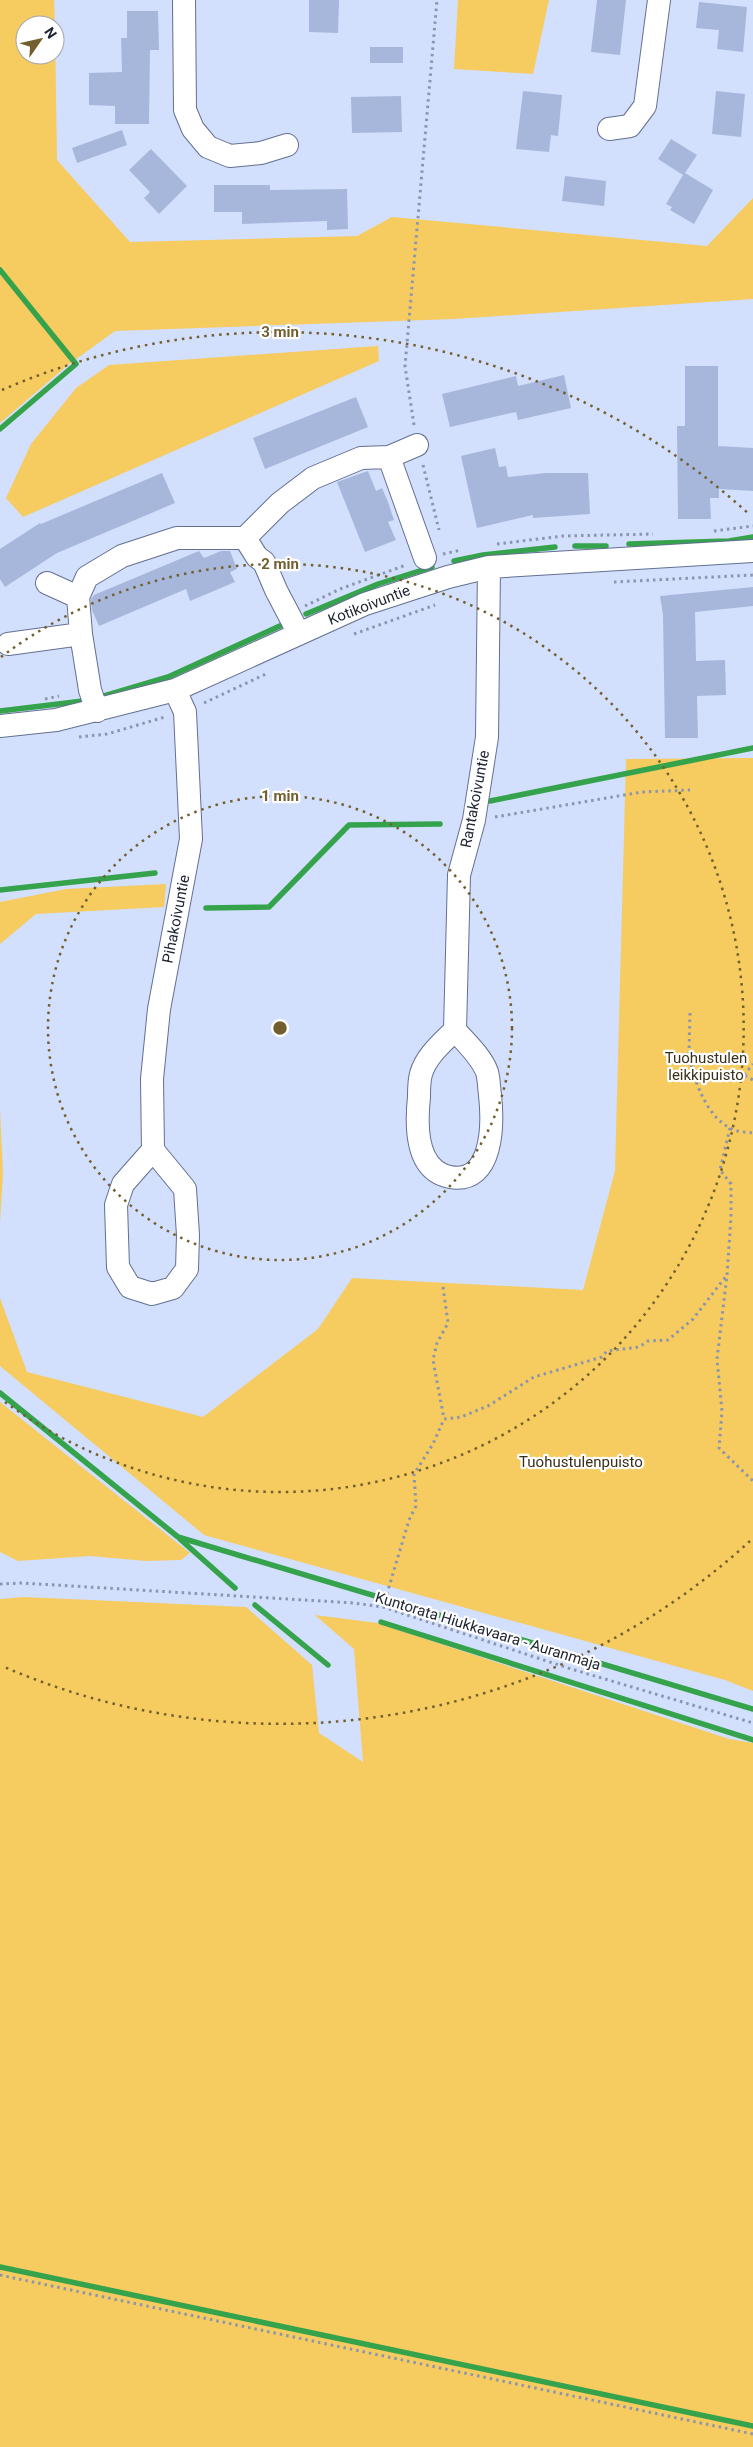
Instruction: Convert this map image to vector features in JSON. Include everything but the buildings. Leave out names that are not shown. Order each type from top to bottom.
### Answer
[{"type":"street","points":[[184,0],[185,110],[193,128],[208,147],[230,156],[261,153],[287,145]]},
{"type":"street","points":[[610,129],[630,126],[645,106],[659,0]]},
{"type":"street","points":[[97,711],[90,690],[81,634],[78,597],[87,577],[122,556],[177,538],[245,538],[280,503],[313,478],[361,458],[389,457],[417,445]]},
{"type":"street","points":[[389,457],[434,552]]},
{"type":"street","points":[[245,538],[257,557],[264,562],[276,590],[300,634]]},
{"type":"street","name":"Kotikoivuntie","points":[[0,726],[56,720],[175,690],[365,604],[448,577],[489,567],[753,551]]},
{"type":"street","name":"Rantakoivuntie","points":[[455,1030],[459,875],[474,820],[488,737],[489,567]]},
{"type":"street","points":[[47,583],[78,597]]},
{"type":"street","points":[[8,644],[81,634]]},
{"type":"street","name":"Pihakoivuntie","points":[[153,1150],[152,1079],[158,1009],[191,839],[185,712],[175,690]]},
{"type":"street","points":[[455,1030],[475,1053],[487,1073],[492,1118],[489,1149],[481,1164],[467,1176],[452,1177],[438,1172],[421,1152],[417,1117],[420,1074],[433,1052],[455,1030]]},
{"type":"street","points":[[153,1150],[185,1189],[188,1234],[187,1269],[173,1288],[152,1294],[130,1287],[118,1267],[116,1205],[123,1184],[153,1150]]},
{"type":"path","points":[[437,0],[405,366],[417,445],[440,536]]},
{"type":"path","points":[[434,552],[448,577]]},
{"type":"path","points":[[608,582],[753,575]]},
{"type":"path","points":[[474,820],[642,792],[690,790]]},
{"type":"path","points":[[690,1014],[689,1052],[692,1070],[699,1090],[710,1109],[730,1128],[753,1134]]},
{"type":"path","points":[[744,1074],[753,1064]]},
{"type":"path","points":[[692,1070],[744,1074],[753,1080]]},
{"type":"path","points":[[730,1128],[720,1170],[731,1184],[727,1275],[717,1359],[722,1411],[719,1448],[753,1481]]},
{"type":"path","points":[[444,1419],[461,1417],[488,1406],[534,1377],[602,1356],[607,1351],[639,1347],[648,1341],[668,1340],[693,1319],[727,1275]]},
{"type":"path","points":[[383,1607],[409,1520],[416,1506],[414,1474],[433,1444],[444,1419],[434,1360],[437,1343],[448,1323],[443,1287]]},
{"type":"path","name":"Kuntorata Hiukkavaara - Auranmaja","points":[[0,1584],[22,1583],[318,1601],[383,1607],[568,1668],[753,1723]]},
{"type":"path","points":[[0,2275],[753,2434]]},
{"type":"green space","points":[[0,0],[54,0],[55,15],[15,15],[15,65],[56,65],[57,160],[130,242],[357,236],[392,217],[707,246],[753,198],[753,299],[454,319],[115,331],[68,365],[0,423]]},
{"type":"green space","points":[[458,0],[549,0],[533,74],[454,69]]},
{"type":"green space","points":[[378,346],[379,361],[23,517],[6,498],[31,444],[76,388],[109,365]]},
{"type":"green space","name":"Tuohustulenpuisto","points":[[753,758],[753,1691],[725,1680],[204,1535],[0,1366],[0,1298],[27,1372],[203,1417],[318,1329],[352,1278],[583,1290],[615,1171],[626,759]]},
{"type":"green space","points":[[166,884],[164,907],[36,914],[0,944],[0,902],[66,889]]},
{"type":"green space","points":[[0,1108],[3,1174],[0,1223]]},
{"type":"green space","points":[[0,1402],[190,1553],[181,1560],[146,1561],[90,1556],[18,1561],[0,1552]]},
{"type":"green space","points":[[24,1597],[246,1607],[312,1665],[319,1733],[363,1762],[354,1649],[315,1615],[377,1623],[729,1739],[753,1743],[753,2447],[0,2447],[0,1599]]},
{"type":"waterway","points":[[0,270],[76,364],[0,429]]},
{"type":"waterway","points":[[629,544],[729,541],[753,537]]},
{"type":"waterway","points":[[575,546],[606,546]]},
{"type":"waterway","points":[[454,561],[483,555],[555,547]]},
{"type":"waterway","points":[[306,614],[378,584],[432,567]]},
{"type":"waterway","points":[[104,696],[168,677],[282,625]]},
{"type":"waterway","points":[[0,711],[83,701]]},
{"type":"waterway","points":[[490,801],[753,748]]},
{"type":"waterway","points":[[206,908],[269,907],[349,825],[440,824]]},
{"type":"waterway","points":[[0,890],[155,873]]},
{"type":"waterway","points":[[0,1393],[178,1537],[753,1709]]},
{"type":"waterway","points":[[180,1539],[235,1588]]},
{"type":"waterway","points":[[255,1605],[328,1665]]},
{"type":"waterway","points":[[381,1622],[753,1740]]},
{"type":"waterway","points":[[0,2267],[753,2426]]},
{"type":"park label","name":"Tuohustulen leikkipuisto","points":[[706,1066]]}]
